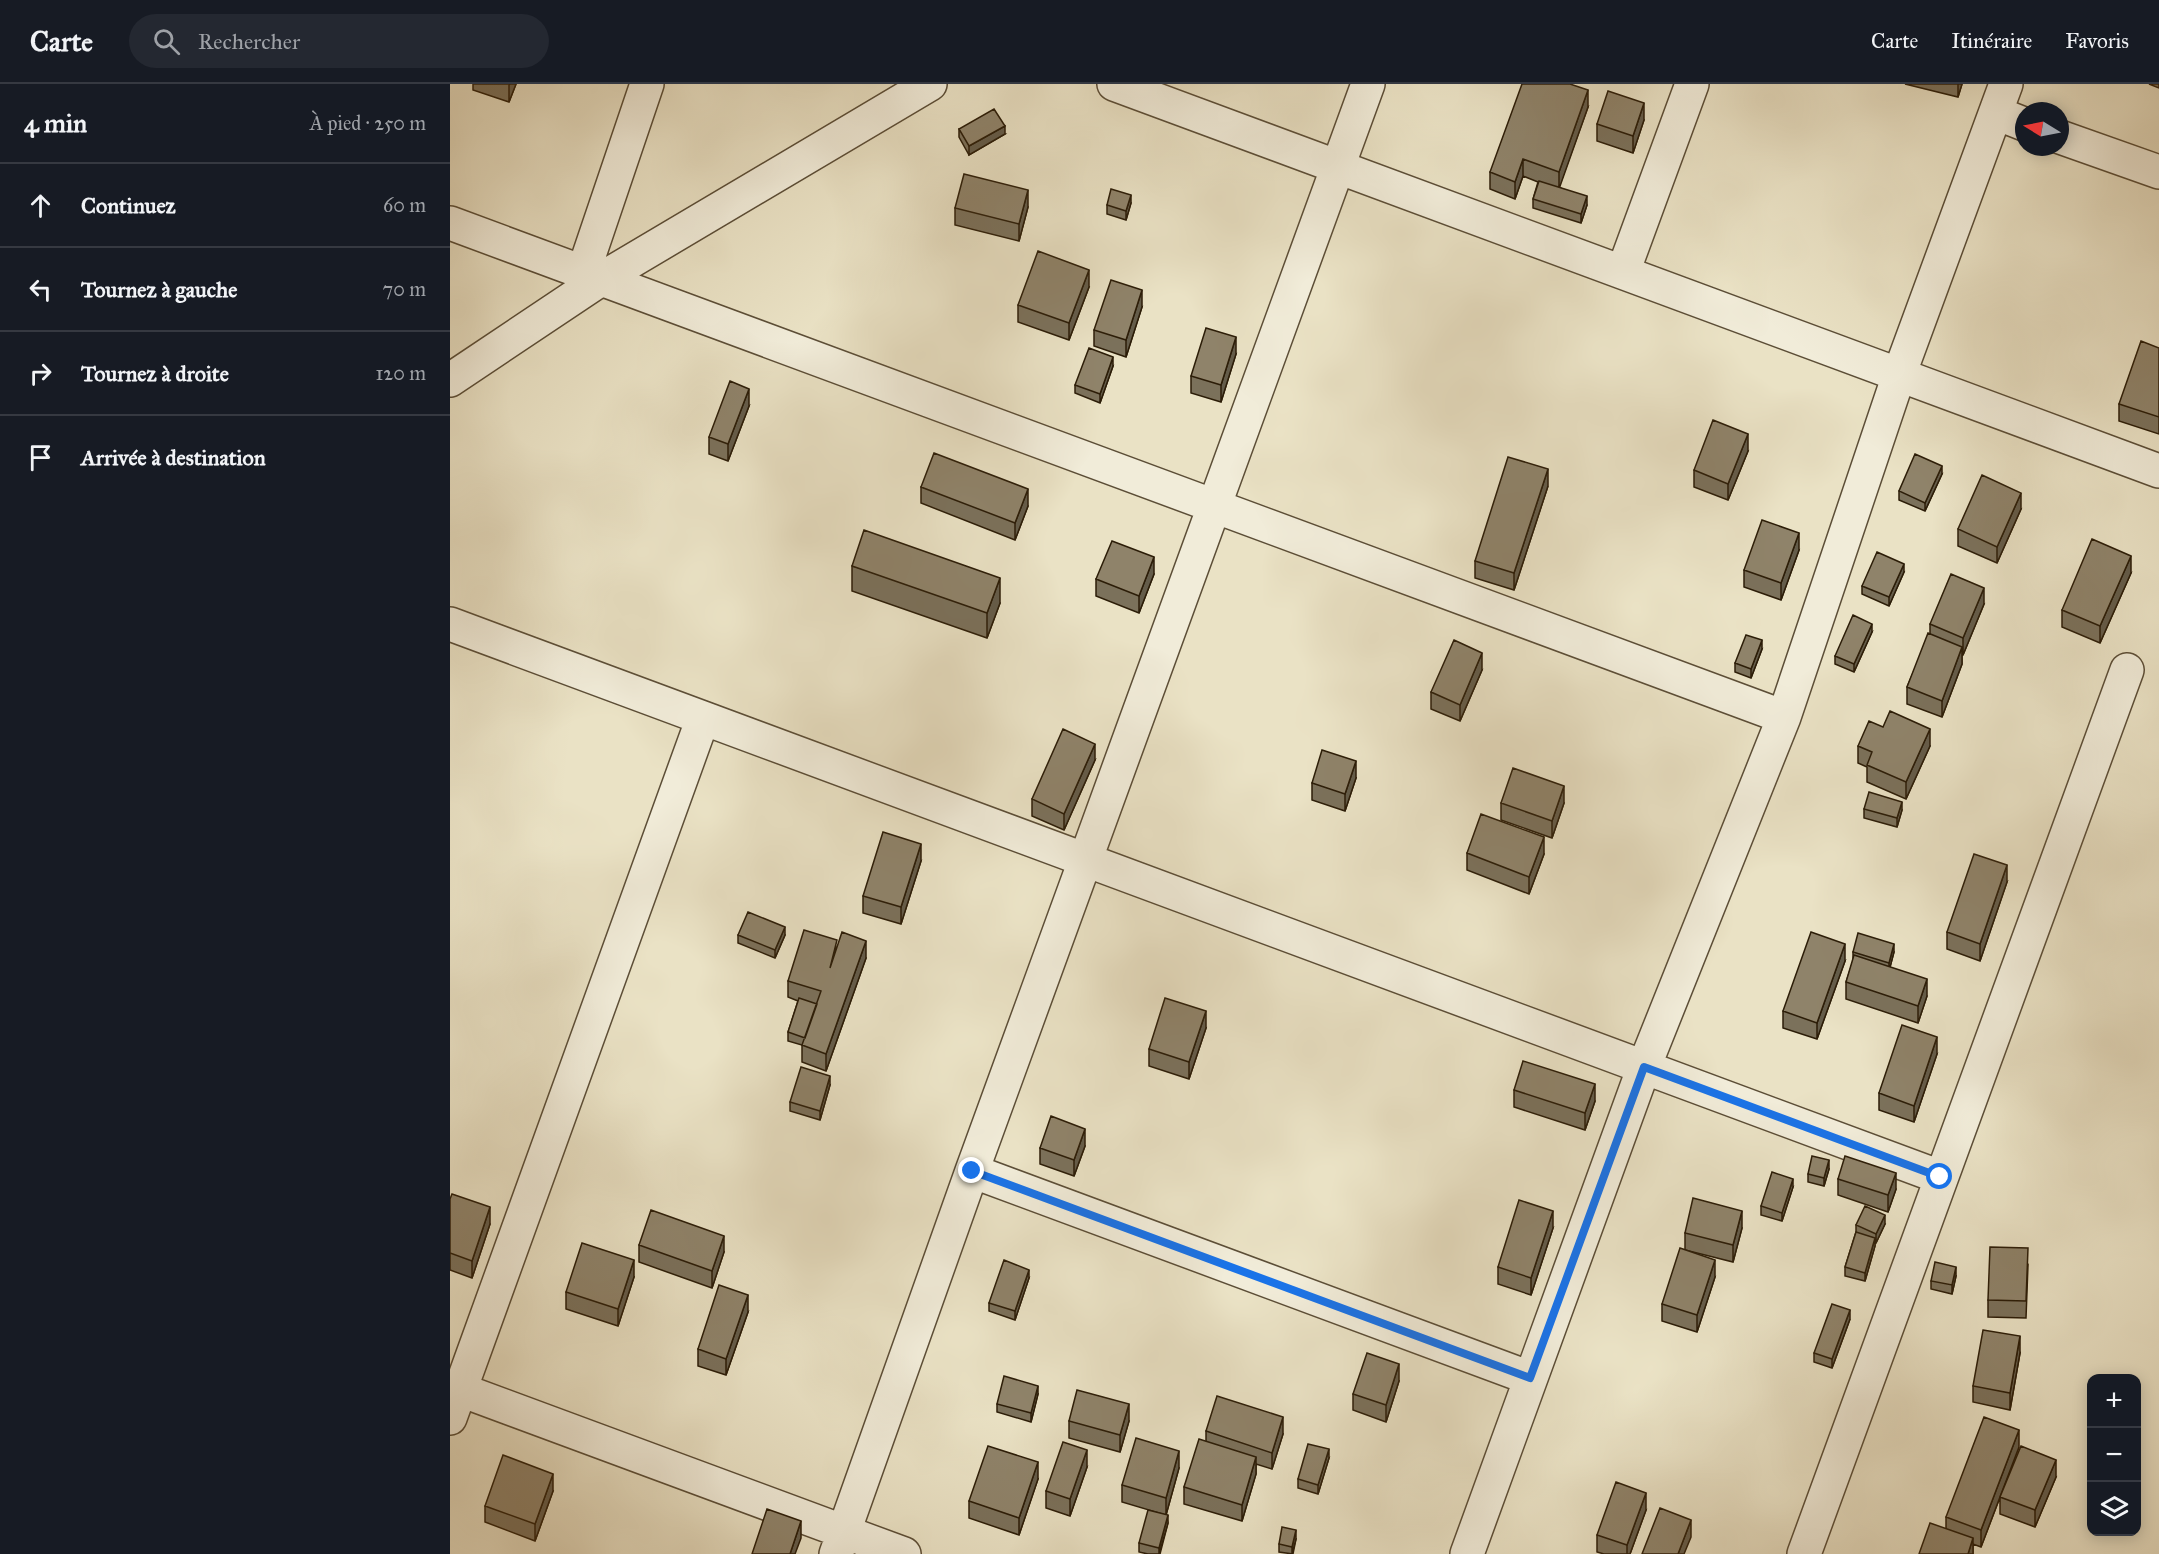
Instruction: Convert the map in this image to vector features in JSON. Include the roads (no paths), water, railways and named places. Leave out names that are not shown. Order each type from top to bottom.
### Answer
[{"type":"street","points":[[592,276],[647,84]]},
{"type":"street","points":[[450,380],[592,276],[930,84]]},
{"type":"street","points":[[1114,84],[2159,471]]},
{"type":"street","points":[[840,1543],[972,1171],[1368,84]]},
{"type":"street","points":[[1623,272],[1692,84]]},
{"type":"street","points":[[1467,1554],[1644,1067],[1784,717],[1899,375],[2009,107]]},
{"type":"street","points":[[2069,139],[2159,172]]},
{"type":"street","points":[[450,223],[1784,717]]},
{"type":"street","points":[[450,624],[1940,1177]]},
{"type":"street","points":[[1804,1554],[2127,670]]},
{"type":"street","points":[[703,718],[454,1398],[840,1543],[904,1554]]},
{"type":"street","points":[[972,1171],[1530,1378]]}]
